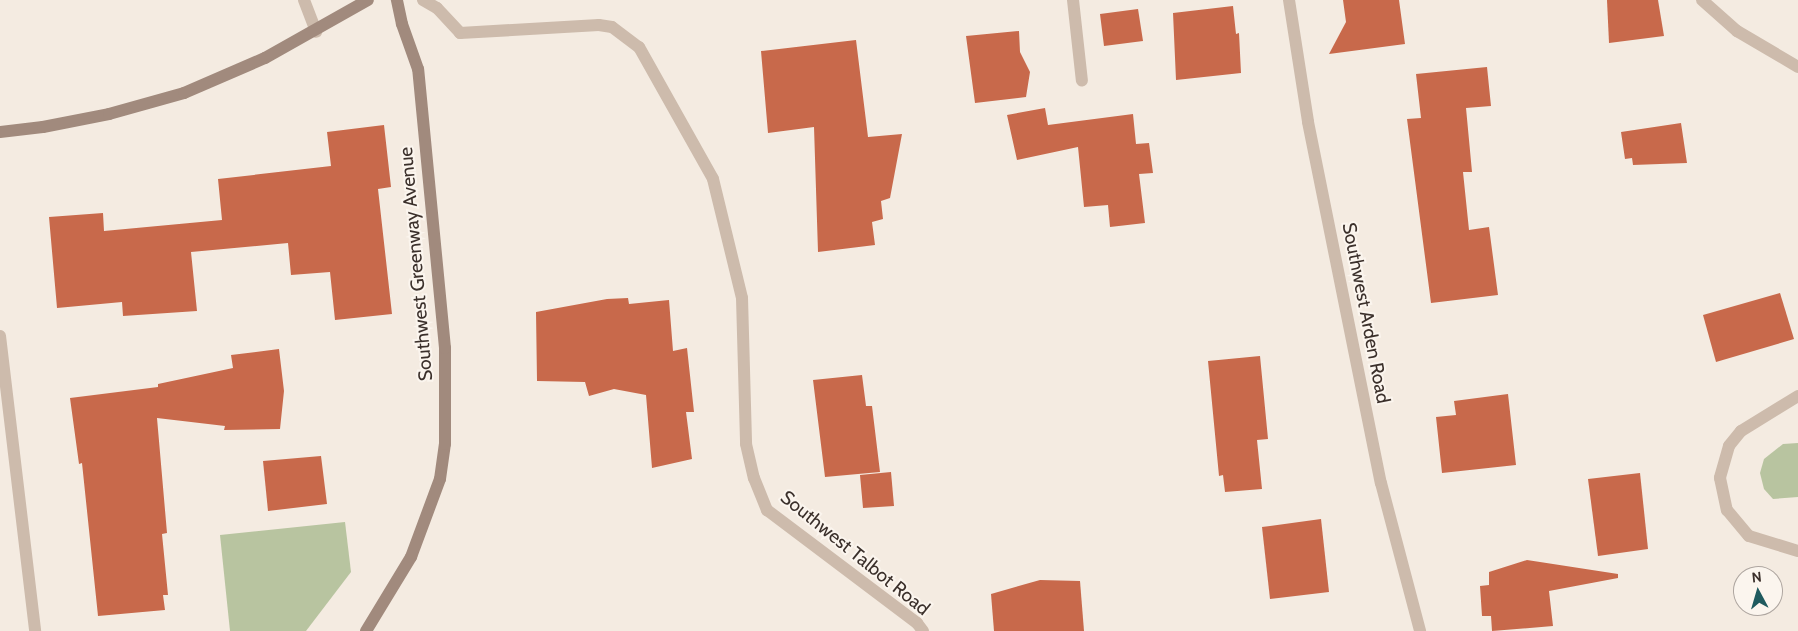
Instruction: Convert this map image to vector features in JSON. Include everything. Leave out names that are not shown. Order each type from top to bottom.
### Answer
[{"type":"street","points":[[304,0],[316,32]]},
{"type":"street","points":[[0,132],[43,127],[109,114],[184,93],[265,58],[316,32],[368,0]]},
{"type":"street","name":"Southwest Greenway Avenue","points":[[366,631],[411,557],[440,479],[445,444],[445,348],[418,69],[402,24],[397,0]]},
{"type":"street","name":"Southwest Talbot Road","points":[[423,0],[437,8],[460,33],[599,25],[612,27],[640,47],[713,179],[742,298],[746,444],[754,478],[767,510],[910,617],[923,631]]},
{"type":"street","points":[[1074,0],[1082,81]]},
{"type":"street","name":"Southwest Arden Road","points":[[1290,0],[1308,122],[1379,474],[1420,631]]},
{"type":"street","points":[[1702,0],[1737,30],[1798,67]]},
{"type":"street","points":[[0,336],[35,631]]},
{"type":"street","points":[[1798,396],[1741,431],[1729,446],[1720,478],[1727,510],[1749,536],[1798,551]]},
{"type":"green space","points":[[1798,443],[1798,497],[1773,499],[1764,489],[1760,473],[1764,459],[1783,444]]},
{"type":"green space","points":[[345,522],[351,572],[306,631],[230,631],[220,535]]},
{"type":"building","points":[[1343,0],[1399,0],[1405,44],[1329,54],[1346,22]]},
{"type":"building","points":[[1607,0],[1658,0],[1664,36],[1609,43]]},
{"type":"building","points":[[1233,6],[1236,34],[1239,33],[1241,73],[1176,80],[1173,13]]},
{"type":"building","points":[[1138,9],[1143,41],[1104,46],[1100,14]]},
{"type":"building","points":[[1019,31],[1020,52],[1030,72],[1026,97],[975,103],[966,36]]},
{"type":"building","points":[[856,40],[868,137],[902,134],[890,198],[881,201],[883,219],[872,222],[875,245],[818,252],[814,127],[768,133],[761,51]]},
{"type":"building","points":[[1487,67],[1491,106],[1466,108],[1472,172],[1463,172],[1469,230],[1489,227],[1498,295],[1431,303],[1407,119],[1421,118],[1416,74]]},
{"type":"building","points":[[1045,108],[1048,125],[1133,114],[1136,144],[1149,143],[1153,173],[1139,174],[1145,223],[1110,227],[1108,205],[1084,207],[1078,147],[1017,160],[1007,115]]},
{"type":"building","points":[[1681,123],[1687,163],[1633,165],[1632,158],[1625,159],[1621,132]]},
{"type":"building","points":[[384,125],[391,187],[378,189],[392,314],[335,320],[330,272],[291,275],[288,243],[191,252],[197,311],[123,316],[122,302],[57,308],[49,217],[103,213],[104,231],[222,220],[218,179],[331,166],[327,132]]},
{"type":"building","points":[[1780,293],[1794,339],[1716,362],[1703,315]]},
{"type":"building","points":[[628,298],[629,304],[669,300],[673,351],[687,348],[694,412],[686,412],[692,459],[652,468],[646,395],[614,389],[589,396],[585,382],[537,381],[536,312],[607,299]]},
{"type":"building","points":[[279,349],[284,391],[280,429],[224,430],[225,426],[157,418],[167,533],[162,534],[168,595],[163,595],[165,610],[98,616],[82,463],[79,464],[70,398],[158,387],[158,384],[233,368],[231,355]]},
{"type":"building","points":[[1260,356],[1268,439],[1257,440],[1262,489],[1225,492],[1223,475],[1219,476],[1208,361]]},
{"type":"building","points":[[862,375],[866,406],[872,406],[880,472],[825,477],[813,380]]},
{"type":"building","points":[[1508,394],[1516,465],[1442,473],[1436,417],[1456,415],[1454,401]]},
{"type":"building","points":[[321,456],[327,504],[268,511],[263,461]]},
{"type":"building","points":[[891,472],[894,506],[863,508],[860,475]]},
{"type":"building","points":[[1640,473],[1648,549],[1598,556],[1588,479]]},
{"type":"building","points":[[1321,519],[1329,592],[1270,599],[1262,527]]},
{"type":"building","points":[[1527,560],[1618,574],[1618,578],[1549,591],[1553,626],[1492,631],[1491,616],[1482,616],[1480,586],[1489,585],[1489,572]]},
{"type":"building","points":[[1040,580],[1080,581],[1084,631],[994,631],[991,594]]}]
